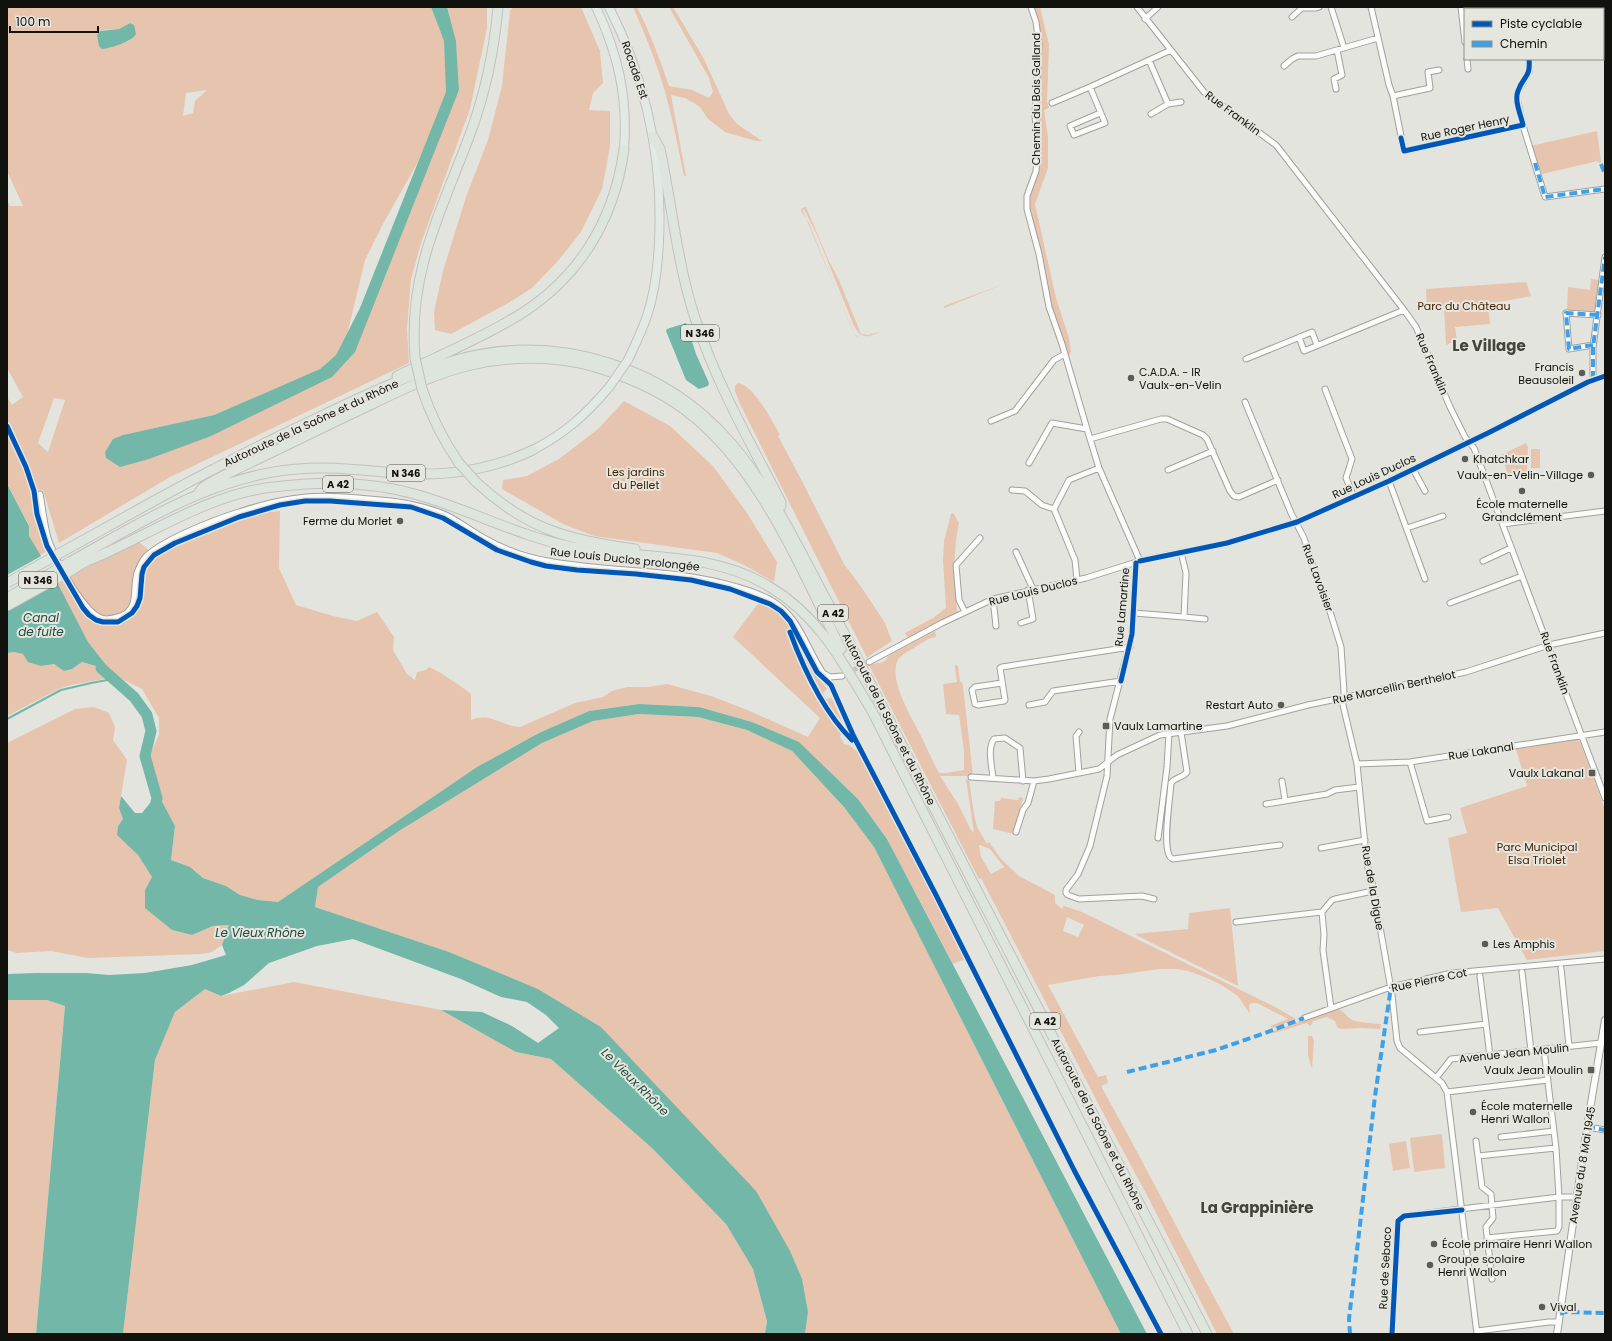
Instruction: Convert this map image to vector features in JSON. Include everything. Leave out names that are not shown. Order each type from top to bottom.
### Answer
[{"type":"highway","points":[[498,7],[490,64],[483,96],[469,137],[430,238],[421,271],[415,301],[414,323],[416,358],[422,389],[436,426],[459,463],[476,482],[495,499],[530,522],[569,538],[597,547]]},
{"type":"highway","points":[[372,391],[385,382],[508,322],[538,302],[558,285],[587,250],[600,228],[617,188],[624,149],[626,110],[618,65],[611,43],[596,7]]},
{"type":"highway","name":"Rocade Est","points":[[609,7],[633,61],[646,103],[653,136]]},
{"type":"highway","name":"N 346","points":[[7,598],[70,567],[132,528],[198,495],[246,477],[275,471],[320,468],[415,474],[452,473],[499,464],[533,450],[550,441],[582,418],[610,386],[628,360],[640,336],[653,290],[658,252],[659,189],[653,136]]},
{"type":"highway","name":"N 346","points":[[653,136],[660,149],[680,260],[697,324],[724,393],[781,502],[782,518]]},
{"type":"highway","name":"Autoroute de la Saône et du Rhône","points":[[7,583],[213,469],[372,391],[462,358],[505,351],[523,350],[555,351],[588,357],[614,363],[660,385],[684,400],[708,419],[729,440],[750,466],[782,518],[884,708],[911,763],[1207,1334]]},
{"type":"highway","points":[[198,495],[202,487],[230,473],[319,429],[442,374],[495,360],[522,358],[558,360],[593,366],[651,388],[672,401],[701,424],[722,444],[743,470],[764,502],[792,552],[872,712]]},
{"type":"highway","name":"N 346","points":[[85,562],[124,539],[192,503],[243,484],[268,477],[275,471]]},
{"type":"highway","name":"A 42","points":[[7,606],[70,567],[85,562],[178,518],[235,495],[271,487],[313,484],[372,486],[400,490],[436,501],[518,532],[547,540],[597,547]]},
{"type":"highway","name":"Autoroute de la Saône et du Rhône","points":[[597,547],[677,556],[730,568],[769,586],[802,610],[818,627],[834,648],[872,712],[1188,1334]]},
{"type":"street","name":"Chemin du Bois Galland","points":[[1031,7],[1036,22],[1039,44],[1035,115],[1038,152],[1036,171],[1027,196],[1026,206],[1039,254],[1047,300],[1065,354]]},
{"type":"street","name":"Rue Franklin","points":[[1136,7],[1204,92],[1276,145],[1416,327],[1450,407],[1469,442],[1474,448],[1605,798]]},
{"type":"street","points":[[1145,19],[1158,7]]},
{"type":"street","points":[[1292,17],[1302,8],[1319,7]]},
{"type":"street","points":[[1331,7],[1344,48]]},
{"type":"street","points":[[1371,7],[1389,85],[1394,96],[1430,88],[1428,72],[1439,70]]},
{"type":"street","points":[[1461,7],[1464,33]]},
{"type":"street","points":[[1284,66],[1298,56],[1316,56],[1378,38]]},
{"type":"street","points":[[1052,103],[1090,88],[1171,50]]},
{"type":"street","points":[[1336,89],[1334,79],[1342,75],[1337,50]]},
{"type":"street","points":[[1150,60],[1168,104]]},
{"type":"street","points":[[1467,60],[1468,69]]},
{"type":"street","name":"Rue Roger Henry","points":[[1529,60],[1529,72],[1518,91],[1517,98],[1523,125],[1545,197],[1605,189]]},
{"type":"street","points":[[1090,88],[1100,113],[1104,123],[1074,135],[1070,126],[1100,113]]},
{"type":"street","name":"Rue Roger Henry","points":[[1394,96],[1404,152],[1523,125]]},
{"type":"street","points":[[1151,114],[1168,104],[1181,102]]},
{"type":"street","points":[[1593,379],[1593,345],[1605,257]]},
{"type":"street","points":[[1299,337],[1304,350],[1404,310]]},
{"type":"street","points":[[1593,345],[1569,349],[1566,313],[1598,315]]},
{"type":"street","points":[[1246,359],[1312,332],[1317,345]]},
{"type":"street","points":[[991,421],[1015,411],[1054,360],[1065,354]]},
{"type":"street","name":"Rue Lamartine","points":[[1065,354],[1099,468],[1138,562],[1130,647],[1110,719],[1107,776],[1090,846],[1078,874],[1066,890],[1068,896],[1079,900],[1142,896],[1154,899]]},
{"type":"street","name":"Rue Louis Duclos","points":[[869,662],[965,612],[993,600],[1077,580],[1138,562],[1227,543],[1297,522],[1389,481],[1593,379],[1605,376]]},
{"type":"street","points":[[1325,389],[1352,459],[1346,478],[1354,497]]},
{"type":"street","name":"Rue Lavoisier","points":[[1245,402],[1304,538],[1328,604],[1341,647],[1344,714],[1357,764]]},
{"type":"street","points":[[1090,439],[1153,420],[1167,419],[1204,435],[1207,438],[1230,491],[1234,496],[1239,497],[1278,480]]},
{"type":"street","points":[[1029,463],[1052,422],[1087,429]]},
{"type":"street","points":[[1168,470],[1213,451]]},
{"type":"street","points":[[1054,509],[1069,480],[1099,468]]},
{"type":"street","points":[[1413,469],[1424,491]]},
{"type":"street","points":[[1389,481],[1426,579]]},
{"type":"street","points":[[1012,490],[1026,491],[1042,505],[1054,509],[1075,560],[1077,580]]},
{"type":"street","name":"Rue Louis Duclos prolongée","points":[[40,494],[48,538],[62,569],[87,607],[95,615],[106,619],[124,615],[132,607],[134,603],[136,574],[145,557],[152,550],[164,543],[216,520],[259,506],[304,497],[329,496],[386,500],[406,502],[435,510],[448,516],[486,539],[509,550],[534,559],[578,566],[690,575],[725,583],[767,598],[779,605],[795,621],[823,673],[830,677],[842,676]]},
{"type":"street","points":[[1503,524],[1605,511]]},
{"type":"street","points":[[1406,528],[1443,516]]},
{"type":"street","points":[[965,612],[959,600],[956,565],[980,538]]},
{"type":"street","points":[[1483,561],[1511,548]]},
{"type":"street","points":[[1016,552],[1030,590],[1033,619],[1021,623]]},
{"type":"street","points":[[1181,552],[1186,573],[1184,617]]},
{"type":"street","points":[[1450,603],[1522,576]]},
{"type":"street","points":[[993,600],[996,626]]},
{"type":"street","points":[[1134,613],[1205,619]]},
{"type":"street","name":"Rue Marcellin Berthelot","points":[[970,777],[1034,781],[1078,773],[1099,768],[1117,755],[1160,735],[1227,726],[1268,715],[1466,672],[1549,645],[1605,634]]},
{"type":"street","points":[[1002,683],[975,687],[972,690],[975,704],[978,705],[1004,701],[1002,683],[1000,668],[1002,666],[1130,647]]},
{"type":"street","points":[[1029,705],[1045,702],[1053,691],[1121,681]]},
{"type":"street","points":[[1078,773],[1076,736],[1079,732]]},
{"type":"street","points":[[1181,732],[1187,772],[1173,780],[1171,783],[1167,842],[1168,855],[1173,859],[1280,845]]},
{"type":"street","name":"Rue Lakanal","points":[[1357,764],[1410,762],[1605,732]]},
{"type":"street","points":[[1158,838],[1167,767],[1168,733]]},
{"type":"street","points":[[993,778],[992,743],[994,739],[1005,738],[1020,748],[1023,781]]},
{"type":"street","points":[[1410,762],[1427,821],[1448,817]]},
{"type":"street","name":"Rue de la Digue","points":[[1357,764],[1367,865],[1391,987]]},
{"type":"street","points":[[1016,832],[1022,810],[1028,803],[1034,781]]},
{"type":"street","points":[[1282,781],[1285,800]]},
{"type":"street","points":[[1266,804],[1327,794],[1335,790],[1359,787]]},
{"type":"street","points":[[1321,848],[1365,840]]},
{"type":"street","points":[[1236,922],[1322,912],[1332,900],[1373,891]]},
{"type":"street","points":[[1322,912],[1324,934],[1323,950],[1331,1008]]},
{"type":"street","name":"Rue Pierre Cot","points":[[1304,1018],[1391,987],[1452,973],[1605,959]]},
{"type":"street","points":[[1561,968],[1570,1046]]},
{"type":"street","points":[[1522,972],[1531,1051]]},
{"type":"street","points":[[1480,976],[1490,1056]]},
{"type":"street","points":[[1391,987],[1398,1045],[1436,1078],[1444,1086],[1447,1092],[1477,1332],[1549,1322],[1559,1322]]},
{"type":"street","name":"Avenue du 8 Mai 1945","points":[[1557,1334],[1587,1127],[1605,1020]]},
{"type":"street","points":[[1420,1032],[1486,1024]]},
{"type":"street","name":"Avenue Jean Moulin","points":[[1436,1078],[1451,1060],[1601,1043]]},
{"type":"street","points":[[1487,1238],[1557,1231],[1559,1226],[1556,1148],[1544,1050]]},
{"type":"street","points":[[1447,1092],[1548,1080]]},
{"type":"street","points":[[1587,1127],[1605,1130]]},
{"type":"street","points":[[1501,1137],[1554,1131]]},
{"type":"street","points":[[1476,1141],[1482,1187],[1491,1194],[1493,1218],[1486,1227],[1492,1279]]},
{"type":"street","points":[[1478,1156],[1556,1148]]},
{"type":"street","name":"Rue de Sebaco","points":[[1392,1334],[1398,1221],[1404,1216],[1559,1197],[1577,1197]]},
{"type":"green space","points":[[7,7],[431,7],[444,41],[447,92],[420,158],[383,224],[365,260],[348,331],[336,355],[320,369],[214,415],[123,435],[113,439],[105,452],[332,377],[459,90],[456,41],[447,7],[487,7],[487,28],[470,109],[421,243],[411,279],[407,329],[409,363],[170,477],[59,543],[43,490],[34,489],[30,492],[42,543],[46,552],[40,555],[29,536],[29,525],[7,484],[7,397],[12,405],[23,397],[7,368],[7,200],[10,206],[23,206],[7,171]],"holes":[[[130,23],[134,26],[129,41],[116,46],[97,35],[103,30],[119,29]],[[207,90],[195,101],[193,113],[183,116],[186,93]],[[54,398],[65,400],[48,452],[38,443]]]},
{"type":"green space","points":[[513,7],[581,7],[600,51],[603,83],[593,93],[589,110],[610,111],[610,147],[602,189],[581,232],[558,261],[532,288],[510,302],[451,334],[435,330],[434,312],[443,271],[466,197],[488,140],[502,86],[510,11]]},
{"type":"green space","points":[[633,7],[637,7],[669,86],[692,90],[709,98],[713,92],[709,78],[669,7],[673,7],[704,59],[729,114],[737,124],[762,141],[756,141],[725,132],[708,119],[700,107],[685,98],[671,95],[686,176],[684,176],[666,94],[658,69]]},
{"type":"green space","points":[[1033,7],[1040,7],[1049,45],[1047,101],[1049,108],[1044,110],[1048,137],[1048,168],[1035,204],[1056,298],[1069,338],[1071,352],[1069,356],[1052,312],[1029,207],[1029,196],[1036,178],[1040,156],[1037,114],[1041,46]]},
{"type":"green space","points":[[1597,131],[1601,162],[1599,163],[1598,161],[1542,174],[1530,146]]},
{"type":"green space","points":[[806,207],[828,259],[839,280],[861,334],[868,335],[880,332],[940,309],[870,336],[860,334],[854,326],[817,235],[804,209],[803,211],[806,219],[801,211],[802,208]]},
{"type":"green space","points":[[806,219],[809,223],[838,295]]},
{"type":"green space","points":[[1591,279],[1599,280],[1595,311],[1567,310],[1568,287],[1590,290]]},
{"type":"green space","points":[[1012,281],[1004,284],[944,308],[944,306]]},
{"type":"green space","name":"Parc du Château","points":[[1526,282],[1531,296],[1488,304],[1490,324],[1455,327],[1457,340],[1446,345],[1444,308],[1427,308],[1426,289]]},
{"type":"green space","points":[[838,295],[855,334],[860,339],[856,336],[850,325]]},
{"type":"green space","points":[[738,383],[744,385],[756,396],[768,413],[780,435],[778,436],[844,564],[885,623],[892,641],[867,658],[740,404],[735,391],[735,386]]},
{"type":"green space","name":"Les jardins du Pellet","points":[[624,401],[670,426],[713,466],[747,513],[777,562],[774,582],[744,565],[717,553],[594,536],[565,525],[502,489],[503,480],[527,476],[559,459],[598,429]]},
{"type":"green space","points":[[1526,443],[1528,447],[1527,472],[1508,474],[1501,455]]},
{"type":"green space","points":[[1531,449],[1540,449],[1540,468],[1531,468]]},
{"type":"green space","points":[[280,511],[279,568],[296,605],[333,616],[357,621],[377,612],[394,637],[393,650],[407,674],[415,680],[417,672],[426,670],[429,667],[445,675],[462,687],[471,694],[471,720],[478,718],[490,718],[520,727],[575,703],[603,697],[612,691],[627,687],[648,687],[667,684],[711,696],[745,709],[808,737],[820,718],[733,637],[760,601],[772,608],[789,624],[817,677],[827,689],[823,693],[826,699],[832,698],[844,727],[840,737],[844,744],[849,745],[858,752],[894,819],[965,959],[953,964],[887,839],[858,799],[799,742],[752,722],[699,707],[639,704],[589,711],[539,733],[477,767],[278,902],[258,900],[240,895],[226,886],[203,878],[190,867],[171,860],[175,826],[157,792],[149,757],[159,735],[159,718],[142,689],[114,675],[88,642],[58,584],[93,564],[139,542],[157,557],[176,545],[259,513]]},
{"type":"green space","points":[[953,513],[959,523],[955,546],[957,612],[908,638],[905,633],[933,618],[946,608],[943,560],[944,541],[951,514]]},
{"type":"green space","points":[[935,631],[936,637],[924,641],[900,657],[895,671],[899,691],[939,773],[964,770],[964,751],[959,715],[946,714],[943,684],[957,682],[955,665],[958,666],[960,682],[962,682],[963,686],[973,776],[940,776],[974,833],[966,779],[969,780],[977,827],[987,844],[989,842],[1001,859],[1019,876],[1055,895],[1055,903],[1062,909],[1064,906],[1082,912],[1277,1008],[1296,1019],[1273,1028],[1270,1026],[1288,1019],[1257,1003],[1252,1003],[1249,1005],[1250,1014],[1238,996],[1220,984],[1188,971],[1176,969],[1160,969],[1099,976],[1048,985],[1098,1077],[1106,1075],[1108,1083],[1101,1086],[1234,1334],[1217,1334],[1149,1199],[981,878],[979,879],[869,665],[883,662],[888,656]],"holes":[[[980,845],[990,849],[1004,867],[991,874],[981,857]],[[1067,917],[1084,925],[1078,937],[1063,931]]]},
{"type":"green space","points":[[14,652],[24,654],[41,666],[54,664],[64,671],[72,669],[82,662],[96,666],[109,678],[71,685],[59,689],[7,716],[7,653]]},
{"type":"green space","points":[[94,707],[109,713],[115,727],[113,740],[127,760],[119,808],[123,819],[118,826],[117,835],[138,855],[152,877],[145,890],[172,930],[192,935],[213,926],[229,925],[222,945],[212,952],[202,954],[88,958],[51,951],[17,953],[7,950],[7,743],[75,709]]},
{"type":"green space","points":[[639,714],[698,717],[747,730],[792,751],[844,807],[874,847],[1121,1334],[805,1334],[808,1312],[601,1027],[538,989],[449,952],[315,907],[318,887],[399,831],[542,743],[593,721]]},
{"type":"green space","name":"Parc Municipal Elsa Triolet","points":[[1576,739],[1580,742],[1605,809],[1605,951],[1527,960],[1498,908],[1461,912],[1448,838],[1467,833],[1460,808],[1527,786],[1516,749]]},
{"type":"green space","points":[[1019,797],[1023,798],[1014,834],[993,829],[995,801],[1000,801],[1001,798],[1018,800]]},
{"type":"green space","points":[[1230,908],[1238,986],[1134,934],[1188,929],[1189,913]]},
{"type":"green space","points":[[294,982],[441,1010],[516,1052],[551,1059],[653,1149],[726,1224],[753,1269],[767,1321],[765,1334],[123,1334],[155,1060],[175,1012],[205,989],[221,996]]},
{"type":"green space","points":[[7,1000],[47,1000],[65,1006],[36,1334],[7,1334]]},
{"type":"green space","points":[[1337,1009],[1342,1011],[1352,1020],[1381,1024],[1380,1029],[1341,1029],[1337,1027],[1335,1021],[1327,1017],[1313,1021],[1310,1026],[1307,1023],[1274,1033],[1270,1032]]},
{"type":"green space","points":[[1308,1036],[1312,1036],[1314,1041],[1312,1069],[1308,1055]]},
{"type":"green space","points":[[1442,1134],[1445,1168],[1414,1172],[1410,1138]]},
{"type":"green space","points":[[1406,1141],[1410,1168],[1393,1171],[1389,1144]]},
{"type":"water","points":[[431,7],[447,7],[456,41],[459,90],[355,352],[332,377],[211,436],[149,459],[120,467],[106,458],[105,452],[113,439],[123,435],[214,415],[320,369],[336,355],[360,308],[446,92],[444,41]]},
{"type":"water","points":[[130,23],[134,25],[136,34],[130,40],[116,46],[102,49],[99,46],[97,35],[100,31],[119,29]]},
{"type":"water","points":[[686,323],[696,354],[709,383],[708,386],[699,389],[686,380],[666,331],[667,329]]},
{"type":"water","name":"Canal de fuite","points":[[7,484],[29,526],[29,536],[58,584],[88,642],[114,675],[109,678],[96,666],[82,662],[72,669],[64,671],[54,664],[41,666],[28,662],[23,654],[14,652],[7,653]]},
{"type":"water","name":"Le Vieux Rhône","points":[[639,704],[699,707],[752,722],[799,742],[858,799],[887,839],[1147,1334],[1121,1334],[874,847],[844,807],[792,751],[747,730],[698,717],[639,714],[593,721],[542,743],[399,831],[318,887],[315,907],[449,952],[538,989],[601,1027],[756,1191],[790,1251],[802,1279],[808,1312],[805,1334],[765,1334],[767,1321],[753,1269],[726,1224],[653,1149],[551,1059],[516,1052],[441,1010],[482,1012],[512,1026],[538,1043],[559,1028],[546,1015],[527,1002],[501,997],[461,979],[353,939],[317,946],[269,963],[244,985],[221,996],[205,989],[175,1012],[155,1060],[123,1334],[36,1334],[65,1006],[47,1000],[7,1000],[7,974],[86,973],[109,975],[145,973],[192,965],[226,955],[222,945],[229,925],[213,926],[192,935],[172,930],[145,908],[145,890],[152,877],[138,855],[117,835],[118,826],[123,819],[119,808],[121,796],[135,813],[142,813],[150,803],[157,798],[157,792],[175,826],[171,860],[190,867],[203,878],[226,886],[240,895],[258,900],[278,902],[477,767],[539,733],[589,711]]},
{"type":"pier","points":[[43,555],[59,581],[7,611],[7,575]]},
{"type":"waterway","points":[[101,668],[134,697],[147,715],[151,731],[145,756],[157,798],[154,812]]},
{"type":"waterway","points":[[7,719],[61,690],[113,679]]},
{"type":"tunnel","points":[[847,673],[863,665]]},
{"type":"marked path","points":[[1535,163],[1545,197],[1605,189]]},
{"type":"marked path","points":[[1601,164],[1605,174]]},
{"type":"marked path","points":[[1593,379],[1593,347],[1605,257]]},
{"type":"marked path","points":[[1593,345],[1569,349],[1566,313],[1598,315]]},
{"type":"marked path","points":[[1350,1334],[1349,1319],[1375,1096],[1391,987]]},
{"type":"marked path","points":[[1127,1072],[1216,1050],[1304,1018]]},
{"type":"marked path","points":[[1587,1127],[1605,1130]]},
{"type":"marked path","points":[[1560,1314],[1565,1312],[1605,1313]]},
{"type":"cycle path","points":[[1401,138],[1404,151],[1523,125],[1517,104],[1517,95],[1520,86],[1528,74],[1529,60]]},
{"type":"cycle path","points":[[1140,561],[1227,543],[1297,522],[1389,481],[1588,382],[1605,376]]},
{"type":"cycle path","points":[[7,426],[26,467],[34,491],[37,514],[47,546],[83,608],[96,620],[103,622],[118,622],[132,613],[140,598],[144,567],[154,555],[175,543],[239,517],[280,505],[305,501],[330,501],[411,507],[443,518],[497,550],[531,562],[546,566],[577,570],[691,580],[730,589],[770,604],[781,611],[790,621],[817,672],[831,685],[854,737],[936,895],[1074,1170],[1161,1334]]},
{"type":"cycle path","points":[[1121,681],[1132,634],[1136,563]]},
{"type":"cycle path","points":[[790,632],[808,675],[823,703],[852,740]]},
{"type":"cycle path","points":[[1392,1334],[1398,1221],[1404,1216],[1462,1210]]},
{"type":"place","name":"Francis Beausoleil","points":[[1582,373]]},
{"type":"place","name":"C.A.D.A. - IR Vaulx-en-Velin","points":[[1131,378]]},
{"type":"place","name":"Khatchkar","points":[[1465,459]]},
{"type":"place","name":"Vaulx-en-Velin-Village","points":[[1591,475]]},
{"type":"place","name":"École maternelle Grandclément","points":[[1522,491]]},
{"type":"place","name":"Ferme du Morlet","points":[[400,521]]},
{"type":"place","name":"Restart Auto","points":[[1281,705]]},
{"type":"place","name":"Vaulx Lamartine","points":[[1106,726]]},
{"type":"place","name":"Vaulx Lakanal","points":[[1592,773]]},
{"type":"place","name":"Les Amphis","points":[[1485,944]]},
{"type":"place","name":"Vaulx Jean Moulin","points":[[1591,1070]]},
{"type":"place","name":"École maternelle Henri Wallon","points":[[1473,1112]]},
{"type":"place","name":"École primaire Henri Wallon","points":[[1434,1244]]},
{"type":"place","name":"Groupe scolaire Henri Wallon","points":[[1430,1265]]},
{"type":"place","name":"Vival","points":[[1542,1307]]},
{"type":"district","name":"Le Village","points":[[1489,346]]},
{"type":"district","name":"La Grappinière","points":[[1257,1208]]}]
